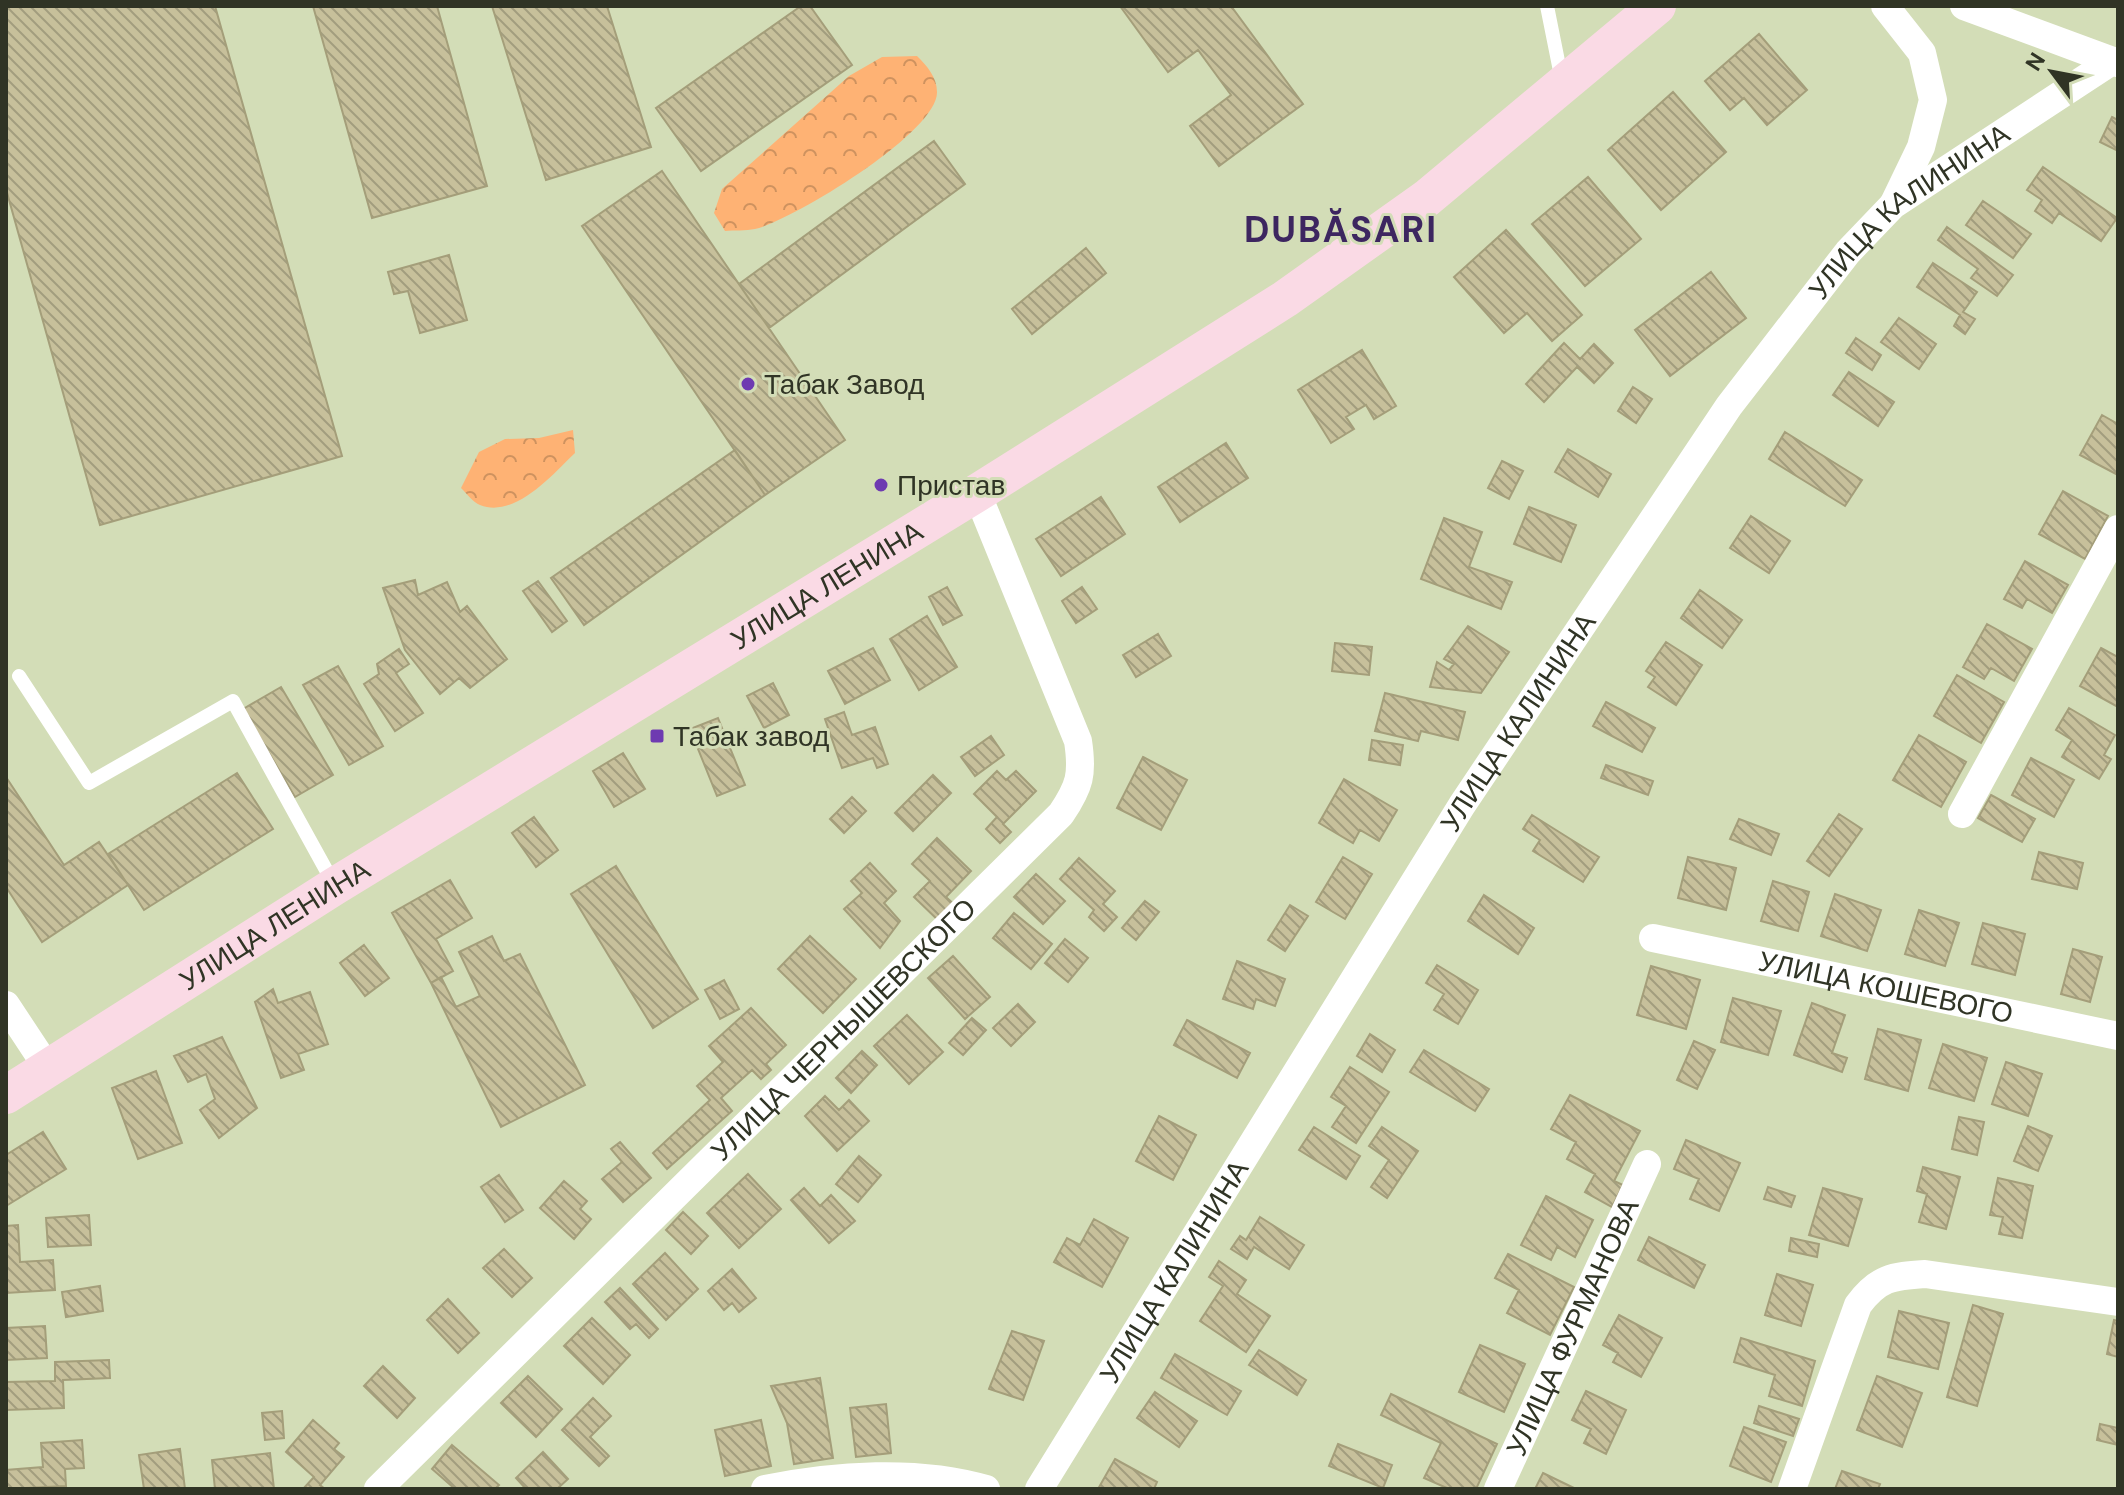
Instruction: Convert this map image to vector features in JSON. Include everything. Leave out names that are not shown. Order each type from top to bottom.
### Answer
[{"type":"street","name":"УЛИЦА ЛЕНИНА","points":[[6,1095],[335,886],[977,493],[1285,299],[1427,198],[1657,6]]},
{"type":"street","points":[[1885,6],[1922,53],[1933,100],[1921,147],[1893,205]]},
{"type":"street","points":[[1964,6],[2115,62]]},
{"type":"street","name":"УЛИЦА КАЛИНИНА","points":[[1039,1489],[1462,805],[1729,406],[1848,252],[1893,205],[2115,62]]},
{"type":"street","name":"УЛИЦА ЧЕРНЫШЕВСКОГО","points":[[378,1489],[1061,814],[1074,795],[1080,779],[1078,741],[977,493]]},
{"type":"street","points":[[1962,814],[2118,529]]},
{"type":"street","name":"УЛИЦА КОШЕВОГО","points":[[1653,938],[2118,1036]]},
{"type":"street","points":[[6,1005],[47,1067]]},
{"type":"street","name":"УЛИЦА ФУРМАНОВА","points":[[1498,1489],[1647,1164]]},
{"type":"street","points":[[1792,1489],[1858,1305],[1871,1288],[1898,1276],[1925,1274],[2118,1302]]},
{"type":"street","points":[[765,1489],[816,1479],[875,1476],[965,1483],[986,1489]]},
{"type":"lane","points":[[1547,6],[1563,85]]},
{"type":"lane","points":[[19,676],[89,783],[233,701],[335,886]]},
{"type":"green space","points":[[917,56],[933,77],[937,92],[931,109],[890,151],[830,192],[774,222],[755,229],[725,231],[714,213],[722,189],[849,76],[882,57]]},
{"type":"green space","points":[[573,430],[575,453],[545,482],[520,500],[493,508],[472,500],[461,488],[479,452],[505,439],[539,438]]},
{"type":"building","points":[[6,6],[215,6],[342,456],[100,525],[6,189]]},
{"type":"building","points":[[313,6],[437,6],[487,186],[372,218]]},
{"type":"building","points":[[492,6],[607,6],[651,147],[546,180]]},
{"type":"building","points":[[801,6],[810,6],[852,65],[701,171],[656,108]]},
{"type":"building","points":[[1120,6],[1231,6],[1303,104],[1219,166],[1190,126],[1231,95],[1198,50],[1168,72]]},
{"type":"building","points":[[1759,34],[1807,90],[1767,125],[1744,98],[1730,110],[1705,81]]},
{"type":"building","points":[[1673,92],[1726,152],[1661,210],[1608,150]]},
{"type":"building","points":[[2112,117],[2118,120],[2118,151],[2100,142]]},
{"type":"building","points":[[934,141],[965,184],[769,328],[739,284]]},
{"type":"building","points":[[2043,167],[2117,218],[2101,241],[2059,213],[2052,223],[2035,211],[2042,200],[2027,190]]},
{"type":"building","name":"Табак Завод","points":[[662,171],[845,440],[765,495],[582,226]]},
{"type":"building","points":[[1588,177],[1641,239],[1585,286],[1532,224]]},
{"type":"building","points":[[1983,201],[2031,234],[2013,258],[1966,225]]},
{"type":"building","points":[[1947,227],[2013,275],[1997,296],[1971,278],[1978,269],[1938,240]]},
{"type":"building","points":[[1506,230],[1582,315],[1552,341],[1527,313],[1504,333],[1454,277]]},
{"type":"building","points":[[1086,248],[1106,273],[1032,334],[1012,309]]},
{"type":"building","points":[[449,255],[467,320],[420,333],[408,291],[394,294],[388,272]]},
{"type":"building","points":[[1933,263],[1977,292],[1963,312],[1975,319],[1965,334],[1954,326],[1960,315],[1917,287]]},
{"type":"building","points":[[1711,272],[1746,318],[1670,376],[1635,330]]},
{"type":"building","points":[[1899,318],[1936,344],[1919,369],[1881,342]]},
{"type":"building","points":[[1856,338],[1881,355],[1872,370],[1846,353]]},
{"type":"building","points":[[1564,343],[1580,359],[1594,344],[1613,363],[1594,383],[1577,367],[1544,402],[1526,384]]},
{"type":"building","points":[[1362,350],[1396,406],[1374,419],[1366,405],[1346,417],[1354,429],[1331,443],[1298,390]]},
{"type":"building","points":[[1849,372],[1894,402],[1878,426],[1833,395]]},
{"type":"building","points":[[1633,387],[1652,399],[1636,423],[1618,411]]},
{"type":"building","points":[[2102,415],[2118,424],[2118,475],[2080,455]]},
{"type":"building","points":[[1785,432],[1862,480],[1845,506],[1769,459]]},
{"type":"building","points":[[1226,443],[1248,478],[1180,522],[1158,487]]},
{"type":"building","points":[[1568,449],[1611,474],[1598,497],[1555,472]]},
{"type":"building","points":[[735,450],[765,495],[584,625],[551,578]]},
{"type":"building","points":[[1502,461],[1523,471],[1509,499],[1488,488]]},
{"type":"building","points":[[2063,491],[2108,516],[2085,559],[2039,534]]},
{"type":"building","points":[[1101,497],[1125,534],[1061,576],[1036,539]]},
{"type":"building","points":[[1529,507],[1576,525],[1561,562],[1514,544]]},
{"type":"building","points":[[1751,516],[1790,541],[1769,573],[1730,548]]},
{"type":"building","points":[[1444,518],[1482,532],[1469,567],[1512,582],[1501,609],[1421,579]]},
{"type":"building","points":[[2025,561],[2068,585],[2052,613],[2027,599],[2022,608],[2004,599]]},
{"type":"building","points":[[415,580],[418,595],[447,582],[460,612],[467,606],[507,659],[470,688],[459,678],[440,694],[405,650],[383,588]]},
{"type":"building","points":[[538,581],[567,621],[552,632],[523,591]]},
{"type":"building","points":[[947,587],[962,615],[943,625],[929,597]]},
{"type":"building","points":[[1082,587],[1097,609],[1076,623],[1062,601]]},
{"type":"building","points":[[1700,590],[1742,620],[1722,648],[1681,618]]},
{"type":"building","points":[[927,616],[957,667],[919,690],[890,639]]},
{"type":"building","points":[[1987,624],[2032,649],[2014,681],[1991,668],[1984,679],[1963,667]]},
{"type":"building","points":[[1468,626],[1509,652],[1481,693],[1430,687],[1437,662],[1449,670],[1454,664],[1444,659]]},
{"type":"building","points":[[1158,634],[1171,656],[1136,677],[1123,655]]},
{"type":"building","points":[[1666,642],[1702,665],[1676,705],[1648,687],[1655,677],[1646,671]]},
{"type":"building","points":[[1335,643],[1372,647],[1369,675],[1332,671]]},
{"type":"building","points":[[873,648],[890,680],[845,704],[828,671]]},
{"type":"building","points":[[2101,648],[2118,657],[2118,707],[2080,686]]},
{"type":"building","points":[[399,649],[409,664],[396,673],[423,713],[395,731],[364,684],[379,674],[377,664]]},
{"type":"building","points":[[338,666],[383,746],[349,765],[303,685]]},
{"type":"building","points":[[1957,675],[2004,702],[1981,743],[1934,716]]},
{"type":"building","points":[[773,683],[789,715],[764,728],[747,696]]},
{"type":"building","points":[[281,687],[333,775],[295,797],[243,709]]},
{"type":"building","points":[[1385,693],[1465,712],[1458,740],[1421,731],[1418,741],[1375,731]]},
{"type":"building","points":[[1606,702],[1655,728],[1642,752],[1593,726]]},
{"type":"building","points":[[2069,708],[2115,735],[2104,755],[2111,759],[2099,779],[2062,757],[2072,740],[2056,730]]},
{"type":"building","points":[[844,712],[852,735],[875,727],[888,764],[877,768],[873,758],[842,768],[825,719]]},
{"type":"building","points":[[718,718],[745,785],[717,796],[690,729]]},
{"type":"building","points":[[1919,735],[1966,762],[1941,807],[1893,780]]},
{"type":"building","points":[[991,736],[1004,755],[975,776],[961,757]]},
{"type":"building","points":[[1372,740],[1403,745],[1400,765],[1369,760]]},
{"type":"building","points":[[623,753],[645,789],[614,807],[593,771]]},
{"type":"building","points":[[1143,757],[1187,780],[1161,830],[1117,808]]},
{"type":"building","points":[[2031,758],[2074,780],[2054,817],[2012,795]]},
{"type":"building","points":[[1606,765],[1653,781],[1648,795],[1601,778]]},
{"type":"building","points":[[997,771],[1006,780],[1016,771],[1036,791],[1003,824],[1011,832],[1000,843],[986,829],[997,817],[974,794]]},
{"type":"building","points":[[237,773],[273,829],[144,910],[108,854]]},
{"type":"building","points":[[933,775],[951,793],[913,831],[895,813]]},
{"type":"building","points":[[6,777],[64,865],[99,842],[128,885],[42,942],[6,887]]},
{"type":"building","points":[[1344,779],[1397,810],[1379,841],[1360,830],[1353,843],[1319,823]]},
{"type":"building","points":[[1991,795],[2035,819],[2022,842],[1978,818]]},
{"type":"building","points":[[852,797],[866,811],[844,833],[830,819]]},
{"type":"building","points":[[1839,814],[1862,829],[1829,876],[1807,861]]},
{"type":"building","points":[[1532,815],[1599,857],[1583,882],[1533,851],[1540,840],[1523,829]]},
{"type":"building","points":[[534,817],[558,850],[536,867],[512,833]]},
{"type":"building","points":[[1739,819],[1779,834],[1771,855],[1730,839]]},
{"type":"building","points":[[937,838],[971,871],[946,897],[956,906],[940,922],[914,897],[930,881],[912,864]]},
{"type":"building","points":[[2039,852],[2083,863],[2077,889],[2032,879]]},
{"type":"building","points":[[1343,857],[1372,874],[1345,919],[1316,902]]},
{"type":"building","points":[[1688,857],[1736,868],[1726,910],[1678,898]]},
{"type":"building","points":[[1079,858],[1115,891],[1103,904],[1117,917],[1104,931],[1089,917],[1094,910],[1060,879]]},
{"type":"building","points":[[870,863],[896,891],[884,903],[900,921],[880,948],[844,909],[862,893],[851,881]]},
{"type":"building","points":[[616,866],[698,999],[653,1028],[571,894]]},
{"type":"building","points":[[1036,874],[1065,901],[1043,924],[1014,897]]},
{"type":"building","points":[[450,880],[472,918],[436,939],[453,971],[431,983],[392,913]]},
{"type":"building","points":[[1773,881],[1809,892],[1798,931],[1761,921]]},
{"type":"building","points":[[1835,894],[1881,910],[1867,951],[1821,936]]},
{"type":"building","points":[[1484,895],[1534,928],[1518,954],[1468,921]]},
{"type":"building","points":[[1145,901],[1159,912],[1136,940],[1122,928]]},
{"type":"building","points":[[1290,905],[1308,916],[1285,951],[1268,940]]},
{"type":"building","points":[[1919,910],[1959,923],[1945,966],[1905,954]]},
{"type":"building","points":[[1014,913],[1052,944],[1031,969],[993,938]]},
{"type":"building","points":[[1983,923],[2025,934],[2015,975],[1972,964]]},
{"type":"building","points":[[492,936],[504,961],[520,954],[585,1085],[501,1127],[431,983],[441,977],[456,1007],[480,996],[459,952]]},
{"type":"building","points":[[810,936],[856,979],[823,1013],[778,969]]},
{"type":"building","points":[[1065,939],[1088,958],[1068,982],[1045,963]]},
{"type":"building","points":[[364,945],[389,978],[365,996],[340,963]]},
{"type":"building","points":[[2073,949],[2102,957],[2090,1002],[2061,994]]},
{"type":"building","points":[[953,956],[990,997],[965,1019],[928,978]]},
{"type":"building","points":[[1237,961],[1285,979],[1275,1006],[1256,999],[1253,1009],[1223,999]]},
{"type":"building","points":[[1437,965],[1478,990],[1458,1024],[1434,1010],[1444,994],[1426,983]]},
{"type":"building","points":[[1651,966],[1700,980],[1686,1029],[1637,1015]]},
{"type":"building","points":[[724,980],[739,1009],[720,1019],[705,990]]},
{"type":"building","points":[[273,989],[278,1003],[310,992],[328,1044],[298,1054],[304,1070],[281,1078],[255,1002]]},
{"type":"building","points":[[1733,998],[1781,1011],[1768,1055],[1721,1042]]},
{"type":"building","points":[[1812,1003],[1845,1015],[1832,1053],[1847,1058],[1842,1072],[1794,1055]]},
{"type":"building","points":[[1018,1004],[1035,1022],[1011,1046],[993,1028]]},
{"type":"building","points":[[751,1008],[786,1045],[766,1064],[771,1070],[761,1079],[752,1070],[721,1098],[732,1111],[667,1169],[653,1153],[710,1100],[697,1086],[723,1062],[709,1046]]},
{"type":"building","points":[[907,1015],[943,1052],[909,1084],[874,1046]]},
{"type":"building","points":[[972,1018],[986,1030],[963,1055],[949,1043]]},
{"type":"building","points":[[1187,1020],[1250,1053],[1237,1078],[1174,1045]]},
{"type":"building","points":[[1878,1029],[1921,1040],[1908,1091],[1865,1079]]},
{"type":"building","points":[[1370,1034],[1395,1050],[1382,1072],[1357,1056]]},
{"type":"building","points":[[222,1037],[257,1108],[219,1138],[200,1110],[215,1099],[206,1074],[188,1082],[174,1056]]},
{"type":"building","points":[[1694,1041],[1715,1050],[1697,1089],[1677,1080]]},
{"type":"building","points":[[1943,1044],[1987,1058],[1974,1101],[1929,1088]]},
{"type":"building","points":[[1424,1050],[1489,1089],[1475,1111],[1410,1072]]},
{"type":"building","points":[[862,1051],[877,1065],[851,1093],[836,1078]]},
{"type":"building","points":[[2006,1062],[2042,1074],[2028,1116],[1992,1104]]},
{"type":"building","points":[[1350,1067],[1389,1092],[1356,1143],[1332,1127],[1346,1106],[1331,1097]]},
{"type":"building","points":[[156,1071],[182,1143],[138,1159],[112,1088]]},
{"type":"building","points":[[1570,1095],[1640,1131],[1614,1181],[1623,1185],[1612,1207],[1585,1192],[1595,1174],[1567,1159],[1576,1142],[1551,1129]]},
{"type":"building","points":[[825,1096],[839,1110],[849,1100],[869,1121],[837,1151],[805,1116]]},
{"type":"building","points":[[1159,1116],[1196,1135],[1173,1180],[1136,1161]]},
{"type":"building","points":[[1959,1117],[1984,1122],[1977,1155],[1952,1149]]},
{"type":"building","points":[[2028,1126],[2052,1136],[2038,1171],[2014,1161]]},
{"type":"building","points":[[1314,1127],[1360,1156],[1346,1179],[1299,1150]]},
{"type":"building","points":[[1382,1127],[1418,1151],[1387,1198],[1371,1187],[1389,1160],[1369,1146]]},
{"type":"building","points":[[43,1132],[66,1169],[6,1206],[6,1155]]},
{"type":"building","points":[[1686,1140],[1740,1163],[1719,1211],[1690,1199],[1699,1179],[1674,1169]]},
{"type":"building","points":[[620,1142],[651,1178],[623,1202],[602,1179],[622,1162],[611,1149]]},
{"type":"building","points":[[859,1156],[881,1175],[858,1202],[836,1184]]},
{"type":"building","points":[[1923,1167],[1960,1177],[1946,1229],[1919,1222],[1927,1194],[1917,1191]]},
{"type":"building","points":[[748,1174],[781,1209],[739,1248],[707,1213]]},
{"type":"building","points":[[499,1175],[523,1210],[505,1222],[481,1187]]},
{"type":"building","points":[[1998,1178],[2033,1186],[2022,1238],[1999,1234],[2003,1217],[1990,1215]]},
{"type":"building","points":[[564,1181],[587,1201],[580,1209],[591,1219],[574,1239],[540,1208]]},
{"type":"building","points":[[1768,1187],[1795,1196],[1791,1207],[1764,1199]]},
{"type":"building","points":[[804,1188],[820,1206],[831,1195],[855,1221],[829,1243],[791,1200]]},
{"type":"building","points":[[1823,1188],[1862,1199],[1848,1246],[1809,1235]]},
{"type":"building","points":[[1546,1196],[1593,1220],[1575,1257],[1557,1247],[1551,1260],[1521,1245]]},
{"type":"building","points":[[683,1212],[708,1236],[691,1254],[666,1230]]},
{"type":"building","points":[[89,1215],[91,1245],[48,1247],[46,1218]]},
{"type":"building","points":[[1260,1217],[1304,1245],[1289,1269],[1254,1247],[1247,1259],[1231,1249],[1240,1236],[1246,1240]]},
{"type":"building","points":[[1094,1219],[1128,1238],[1102,1287],[1054,1262],[1067,1238],[1080,1245]]},
{"type":"building","points":[[18,1225],[20,1262],[53,1260],[55,1290],[6,1293],[6,1226]]},
{"type":"building","points":[[1649,1237],[1705,1265],[1694,1288],[1638,1260]]},
{"type":"building","points":[[1791,1238],[1819,1244],[1817,1257],[1789,1251]]},
{"type":"building","points":[[504,1249],[532,1278],[512,1297],[483,1268]]},
{"type":"building","points":[[665,1253],[698,1289],[666,1320],[633,1284]]},
{"type":"building","points":[[1508,1254],[1574,1287],[1550,1335],[1507,1313],[1519,1290],[1495,1278]]},
{"type":"building","points":[[1219,1261],[1246,1280],[1237,1294],[1270,1316],[1246,1352],[1200,1321],[1223,1286],[1209,1277]]},
{"type":"building","points":[[732,1269],[756,1298],[739,1312],[732,1303],[724,1310],[708,1291]]},
{"type":"building","points":[[1777,1274],[1813,1285],[1801,1326],[1765,1315]]},
{"type":"building","points":[[100,1286],[103,1311],[66,1317],[62,1292]]},
{"type":"building","points":[[620,1288],[658,1329],[649,1338],[636,1324],[630,1329],[605,1302]]},
{"type":"building","points":[[448,1299],[479,1333],[458,1353],[427,1320]]},
{"type":"building","points":[[1973,1305],[2003,1314],[1977,1406],[1947,1397]]},
{"type":"building","points":[[1899,1311],[1949,1323],[1938,1369],[1888,1357]]},
{"type":"building","points":[[1619,1315],[1662,1338],[1641,1377],[1613,1362],[1618,1353],[1603,1345]]},
{"type":"building","points":[[592,1318],[630,1355],[603,1384],[564,1346]]},
{"type":"building","points":[[2114,1320],[2118,1321],[2118,1357],[2107,1354]]},
{"type":"building","points":[[45,1326],[47,1358],[6,1360],[6,1328]]},
{"type":"building","points":[[1012,1331],[1044,1341],[1023,1400],[989,1389]]},
{"type":"building","points":[[1741,1338],[1815,1361],[1802,1406],[1769,1396],[1775,1375],[1734,1362]]},
{"type":"building","points":[[1480,1345],[1525,1364],[1504,1412],[1459,1392]]},
{"type":"building","points":[[1259,1350],[1306,1380],[1297,1395],[1249,1365]]},
{"type":"building","points":[[1175,1354],[1241,1391],[1227,1415],[1161,1378]]},
{"type":"building","points":[[109,1360],[110,1378],[63,1380],[64,1408],[6,1410],[6,1382],[55,1381],[55,1362]]},
{"type":"building","points":[[383,1366],[415,1398],[397,1418],[364,1386]]},
{"type":"building","points":[[528,1376],[562,1409],[536,1437],[501,1403]]},
{"type":"building","points":[[1877,1376],[1922,1393],[1902,1447],[1857,1430]]},
{"type":"building","points":[[820,1378],[833,1458],[794,1464],[787,1423],[771,1386]]},
{"type":"building","points":[[1586,1391],[1626,1410],[1606,1454],[1584,1443],[1591,1429],[1572,1420]]},
{"type":"building","points":[[1155,1392],[1197,1421],[1179,1447],[1137,1418]]},
{"type":"building","points":[[1391,1394],[1497,1444],[1476,1489],[1449,1489],[1424,1478],[1441,1443],[1381,1415]]},
{"type":"building","points":[[593,1398],[611,1416],[590,1437],[609,1456],[599,1466],[562,1430]]},
{"type":"building","points":[[886,1404],[891,1453],[856,1457],[850,1408]]},
{"type":"building","points":[[1759,1406],[1799,1419],[1793,1436],[1754,1423]]},
{"type":"building","points":[[282,1411],[284,1438],[265,1440],[262,1413]]},
{"type":"building","points":[[313,1420],[339,1443],[334,1449],[344,1457],[320,1485],[325,1489],[303,1489],[314,1477],[286,1452]]},
{"type":"building","points":[[761,1420],[771,1466],[725,1476],[715,1430]]},
{"type":"building","points":[[2100,1424],[2118,1428],[2118,1445],[2097,1440]]},
{"type":"building","points":[[1744,1427],[1786,1442],[1771,1482],[1730,1466]]},
{"type":"building","points":[[82,1440],[84,1468],[65,1469],[66,1486],[6,1489],[6,1470],[43,1467],[41,1443]]},
{"type":"building","points":[[1338,1444],[1392,1465],[1383,1488],[1329,1466]]},
{"type":"building","points":[[452,1445],[499,1485],[495,1489],[455,1489],[432,1469]]},
{"type":"building","points":[[180,1449],[185,1489],[144,1489],[139,1455]]},
{"type":"building","points":[[543,1452],[568,1479],[557,1489],[526,1489],[516,1478]]},
{"type":"building","points":[[270,1453],[274,1489],[215,1489],[212,1460]]},
{"type":"building","points":[[1115,1459],[1157,1482],[1154,1489],[1098,1489]]},
{"type":"building","points":[[1842,1471],[1880,1484],[1878,1489],[1835,1489]]},
{"type":"building","points":[[1543,1473],[1576,1489],[1535,1489]]},
{"type":"place","name":"Табак Завод","points":[[748,384]]},
{"type":"place","name":"Пристав","points":[[881,485]]},
{"type":"place","name":"Табак завод","points":[[657,736]]},
{"type":"district","name":"DUBĂSARI","points":[[1341,229]]}]
